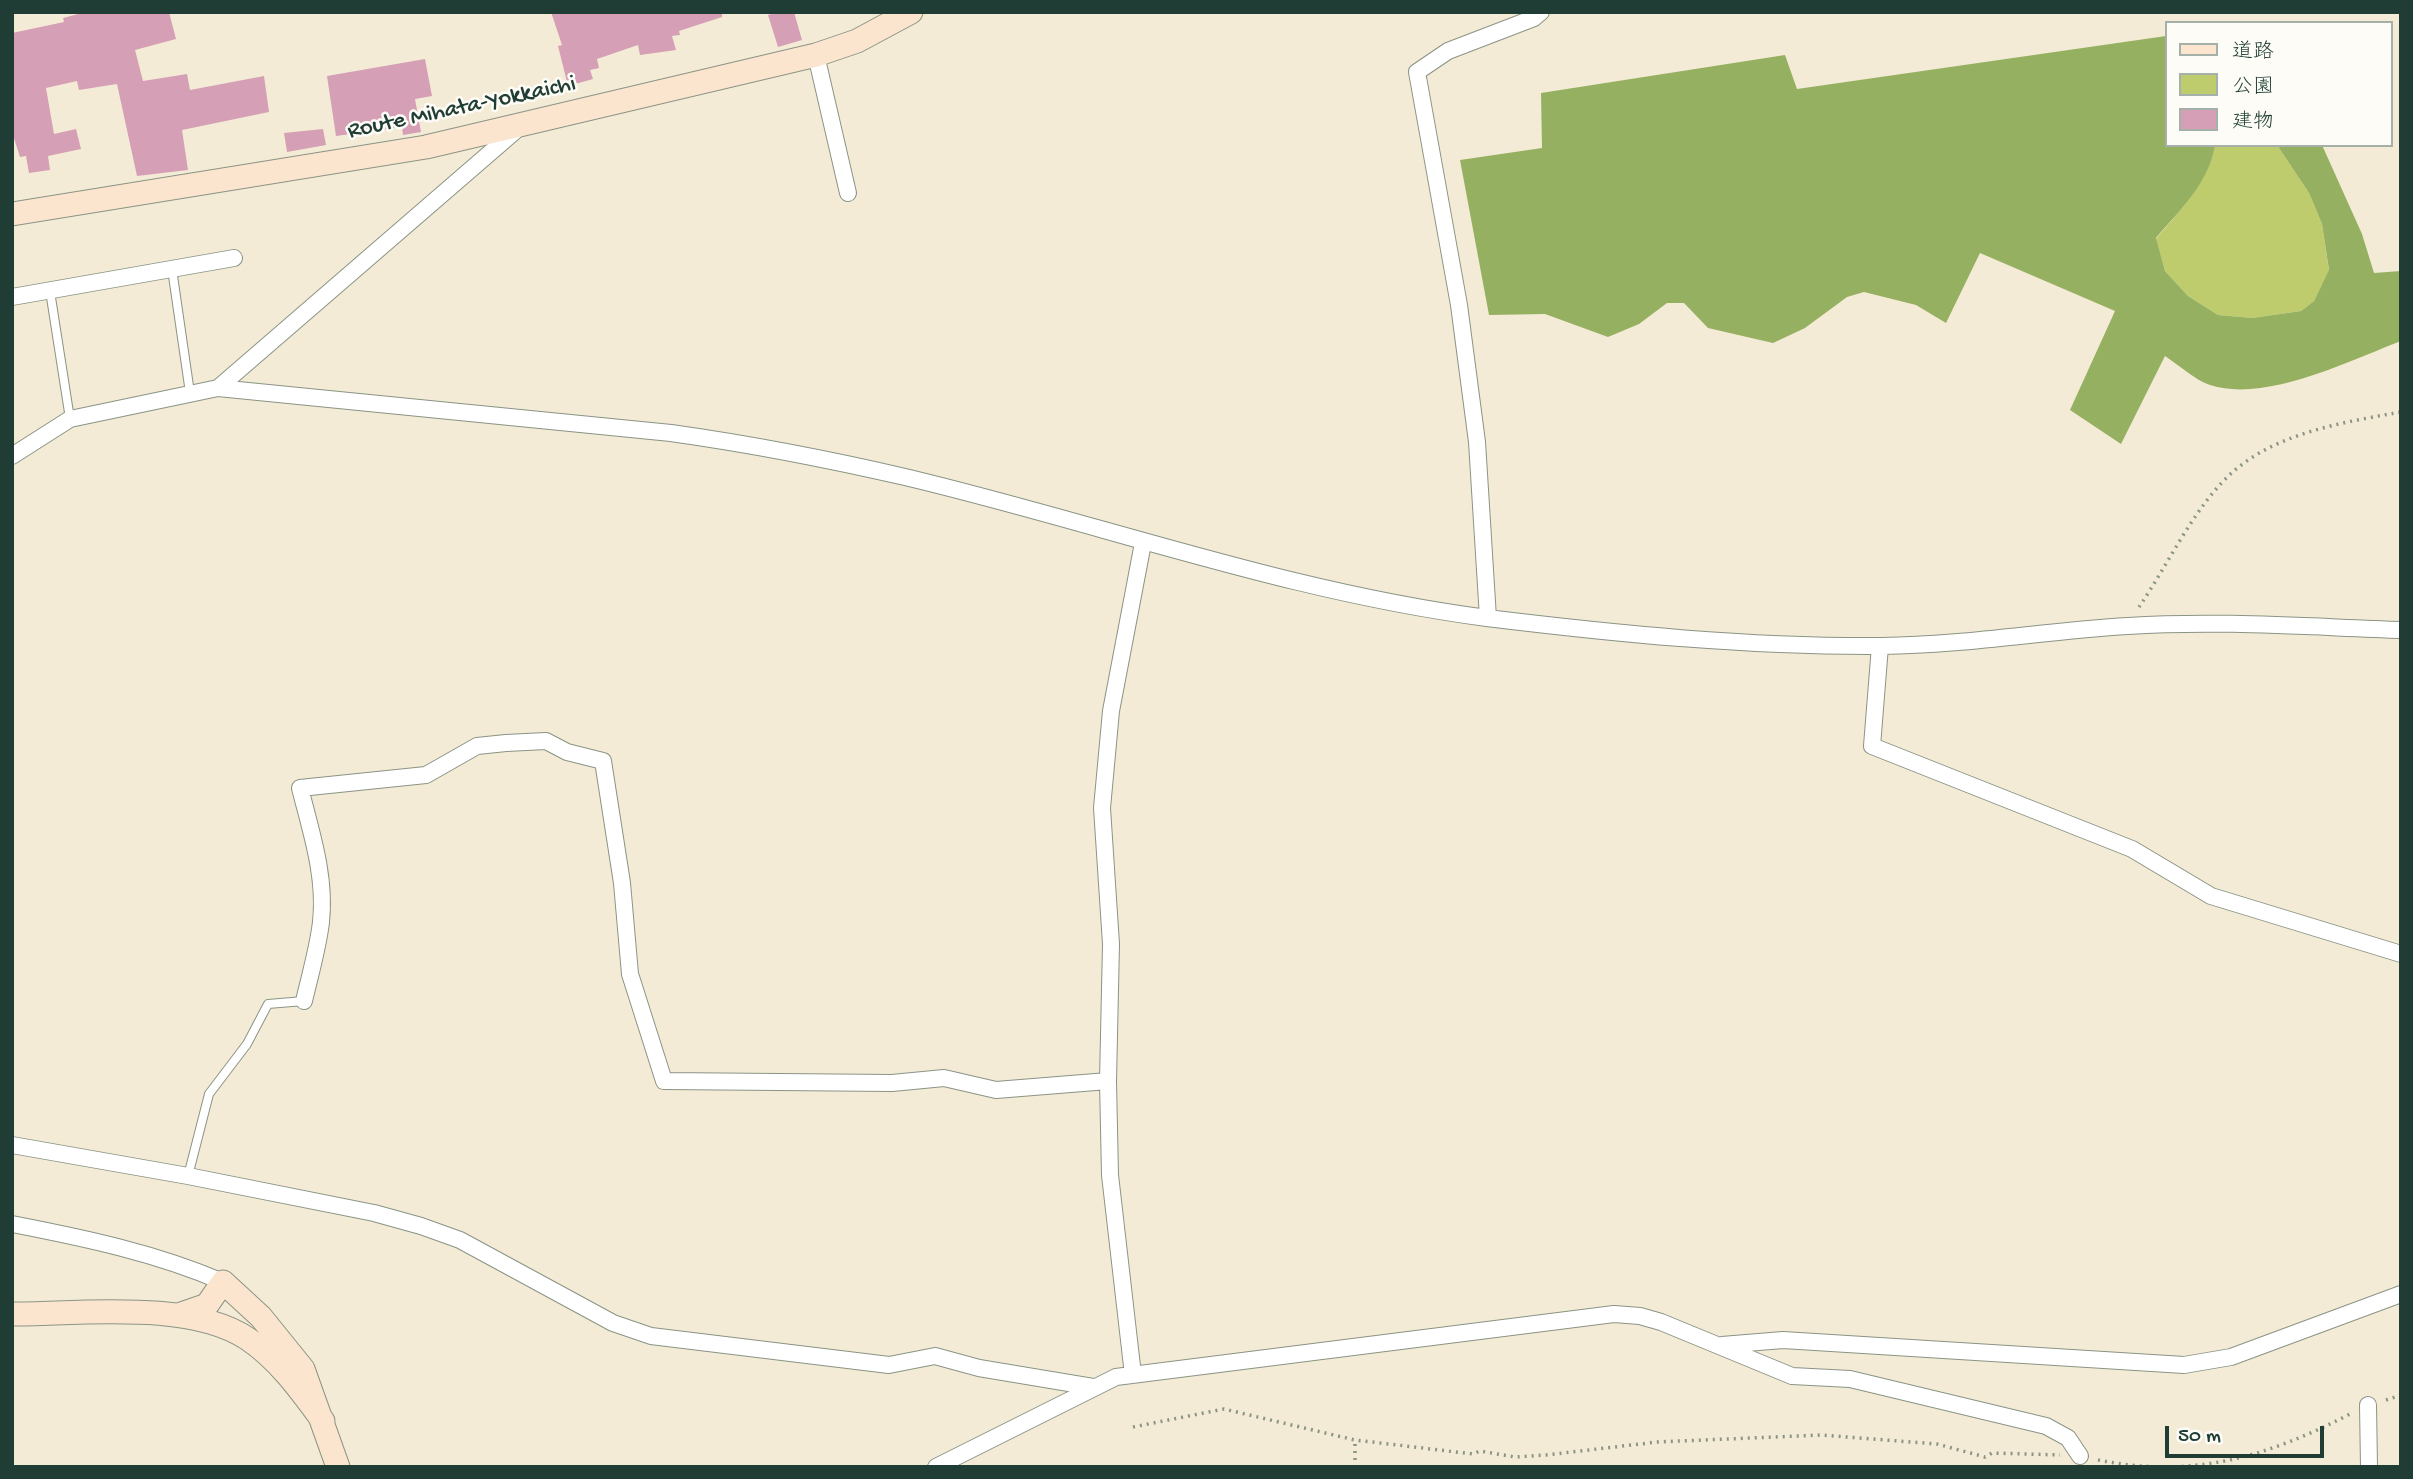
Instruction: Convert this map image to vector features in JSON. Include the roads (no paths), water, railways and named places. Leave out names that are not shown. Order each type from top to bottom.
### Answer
[{"type":"main road","name":"Route Mihata-Yokkaichi","points":[[12,214],[426,147],[816,55],[857,41],[911,12]]},
{"type":"main road","points":[[12,1314],[181,1314],[207,1305],[223,1282],[261,1317],[303,1369],[338,1467]]},
{"type":"main road","points":[[181,1314],[246,1338],[267,1353],[298,1387],[323,1421]]},
{"type":"street","points":[[1488,618],[1477,442],[1466,360],[1417,72],[1448,51],[1534,18],[1541,12]]},
{"type":"street","points":[[816,55],[848,193]]},
{"type":"street","points":[[218,388],[522,125]]},
{"type":"street","points":[[12,297],[234,258]]},
{"type":"street","points":[[12,456],[70,419],[218,388],[658,432],[744,444],[905,478],[1143,543],[1348,594],[1488,618],[1740,643],[1880,646],[1971,643],[2126,626],[2401,630]]},
{"type":"street","points":[[1133,1375],[1110,1175],[1108,1081],[1111,957],[1103,854],[1104,773],[1111,711],[1143,543]]},
{"type":"street","points":[[1880,646],[1872,746],[2132,849],[2210,896],[2401,954]]},
{"type":"street","points":[[304,1001],[321,921],[320,873],[315,839],[300,788],[426,775],[477,746],[546,741],[575,755],[603,761],[622,883],[630,974],[664,1081],[892,1083],[944,1079],[996,1090],[1108,1081]]},
{"type":"street","points":[[12,1146],[188,1176],[374,1213],[421,1226],[460,1240],[613,1323],[651,1336],[888,1365],[935,1356],[979,1368],[1093,1387]]},
{"type":"street","points":[[12,1224],[135,1251],[181,1264],[223,1282]]},
{"type":"street","points":[[1720,1345],[1783,1340],[2185,1365],[2231,1357],[2401,1294]]},
{"type":"street","points":[[936,1467],[1093,1387],[1133,1375],[1614,1314],[1640,1316],[1720,1345],[1792,1376],[1850,1379],[2046,1426],[2068,1438],[2080,1456]]},
{"type":"street","points":[[2368,1405],[2369,1467]]},
{"type":"lane","points":[[172,269],[190,393]]},
{"type":"lane","points":[[50,290],[70,419]]},
{"type":"lane","points":[[188,1176],[209,1094],[247,1045],[260,1014],[268,1004],[304,1001]]}]
